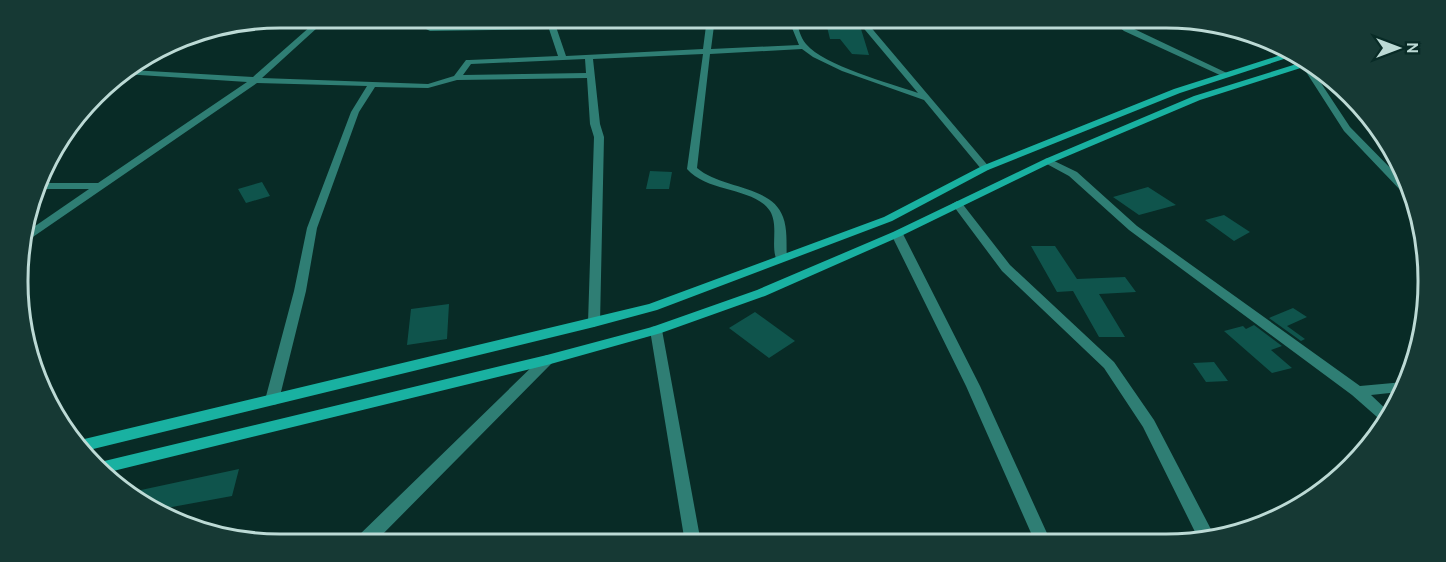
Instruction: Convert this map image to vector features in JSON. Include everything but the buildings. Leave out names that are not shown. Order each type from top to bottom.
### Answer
[{"type":"street","points":[[33,232],[255,80],[313,28]]},
{"type":"street","points":[[430,28],[492,28]]},
{"type":"street","points":[[554,28],[563,58]]},
{"type":"street","points":[[709,28],[692,169],[700,178],[753,194],[766,201],[778,215],[781,259]]},
{"type":"street","points":[[795,28],[798,38],[805,47],[848,69],[924,98]]},
{"type":"street","points":[[868,28],[924,98],[985,168]]},
{"type":"street","points":[[1126,28],[1225,74]]},
{"type":"street","points":[[456,78],[469,62],[705,54],[805,47]]},
{"type":"street","points":[[589,57],[594,90],[595,124],[599,137],[594,323]]},
{"type":"street","points":[[88,444],[653,307],[888,219],[985,168],[1177,90],[1282,57]]},
{"type":"street","points":[[109,466],[547,360],[656,330],[761,292],[897,234],[1047,161],[1197,98],[1298,66]]},
{"type":"street","points":[[139,73],[255,80],[428,86],[456,78],[590,75]]},
{"type":"street","points":[[1315,78],[1347,129],[1396,180]]},
{"type":"street","points":[[272,400],[300,291],[312,228],[355,111],[372,85]]},
{"type":"street","points":[[1047,161],[1073,174],[1133,228],[1357,391],[1381,412]]},
{"type":"street","points":[[47,186],[100,186]]},
{"type":"street","points":[[957,204],[1006,268],[1109,365],[1149,424],[1204,530]]},
{"type":"street","points":[[897,234],[935,304],[981,400],[1040,534]]},
{"type":"street","points":[[656,330],[691,534]]},
{"type":"street","points":[[371,534],[547,360]]},
{"type":"street","points":[[1357,391],[1393,388]]}]
